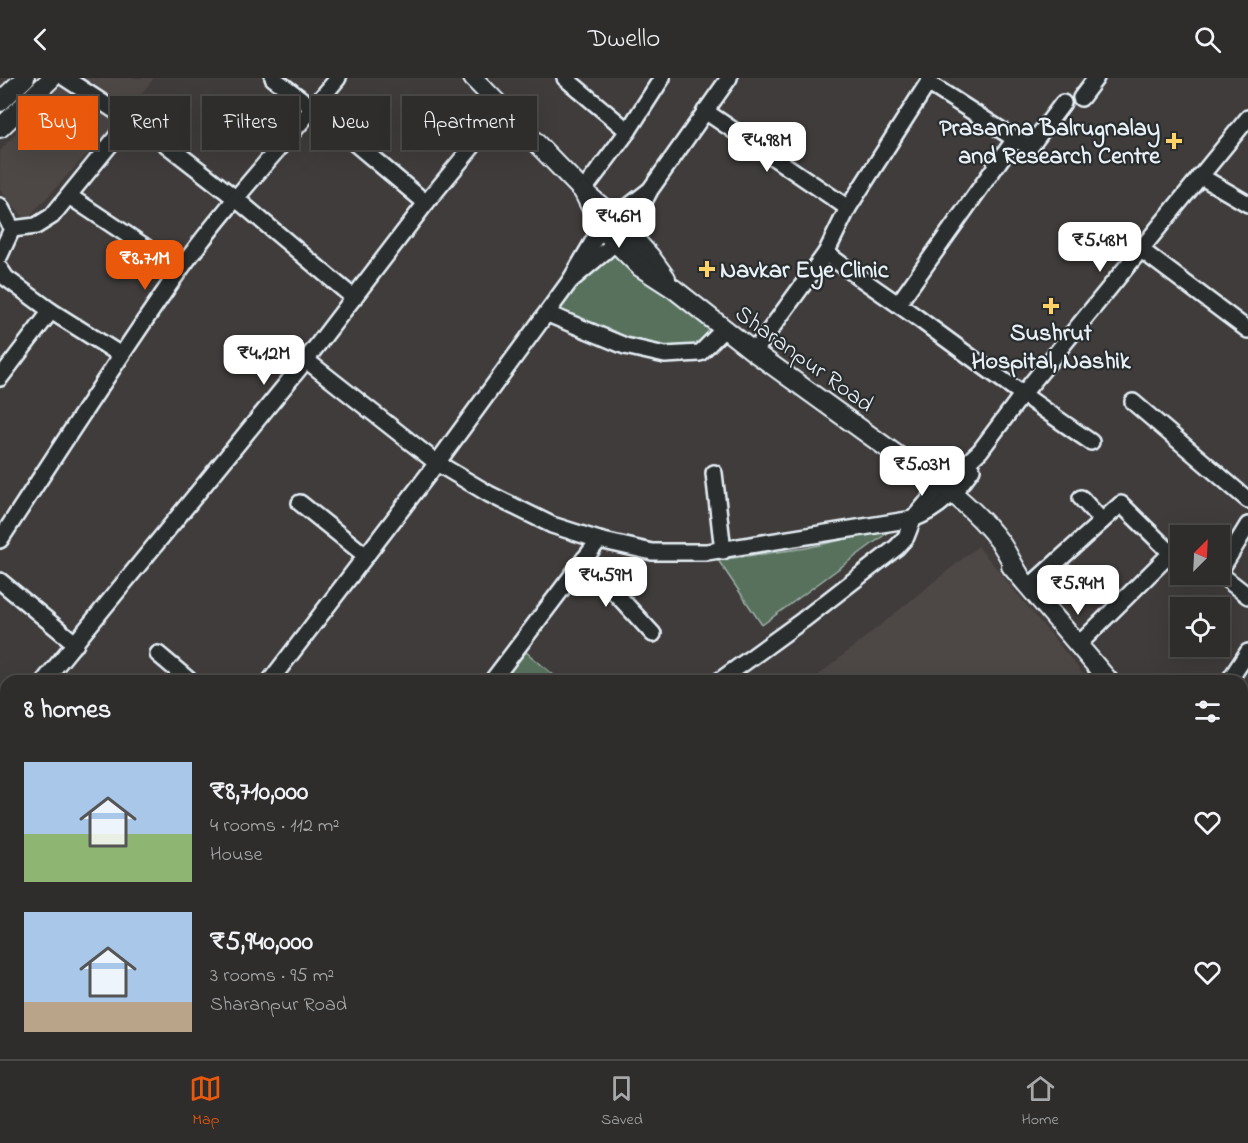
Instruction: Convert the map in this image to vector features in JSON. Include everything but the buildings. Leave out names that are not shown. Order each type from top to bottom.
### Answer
[{"type":"main road","points":[[0,102],[25,78]]},
{"type":"main road","points":[[0,128],[52,78]]},
{"type":"main road","name":"Sharanpur Road","points":[[472,78],[491,96]]},
{"type":"main road","name":"Sharanpur Road","points":[[537,143],[583,191],[621,238],[650,256],[674,289],[754,352],[908,463],[924,471],[944,493],[999,540],[1024,580],[1104,675]]},
{"type":"street","points":[[65,78],[110,107]]},
{"type":"street","points":[[273,78],[311,106]]},
{"type":"street","points":[[323,96],[338,78]]},
{"type":"street","points":[[565,78],[628,131]]},
{"type":"street","points":[[583,191],[628,131],[662,78]]},
{"type":"street","points":[[570,281],[621,238],[650,189],[729,78]]},
{"type":"street","points":[[1081,98],[1096,78]]},
{"type":"street","points":[[754,352],[826,253],[848,208],[923,81],[1030,147],[1063,103]]},
{"type":"street","points":[[0,540],[180,270],[235,198],[311,110]]},
{"type":"street","points":[[705,111],[848,208]]},
{"type":"street","points":[[306,360],[437,463],[489,494],[552,525],[599,540],[652,552],[723,551],[913,519],[927,514],[1248,118]]},
{"type":"street","points":[[898,304],[1015,139]]},
{"type":"street","points":[[12,229],[36,226],[52,216],[110,145]]},
{"type":"street","points":[[173,150],[235,198],[354,298]]},
{"type":"street","points":[[363,150],[426,202]]},
{"type":"street","points":[[49,675],[306,360],[426,202],[469,150]]},
{"type":"street","points":[[1200,176],[1248,204]]},
{"type":"street","points":[[275,675],[548,314],[607,222],[650,189]]},
{"type":"street","points":[[69,195],[180,270]]},
{"type":"street","points":[[0,206],[12,229]]},
{"type":"street","points":[[0,255],[12,229]]},
{"type":"street","points":[[1140,249],[1248,330]]},
{"type":"street","points":[[826,253],[857,278],[898,304],[1022,395],[1091,442]]},
{"type":"street","points":[[0,269],[6,278],[51,311],[122,355]]},
{"type":"street","points":[[0,378],[51,311]]},
{"type":"street","points":[[548,314],[625,346],[665,355],[700,353],[724,328]]},
{"type":"street","points":[[1133,402],[1248,501]]},
{"type":"street","points":[[714,472],[723,551]]},
{"type":"street","points":[[1081,498],[1102,522]]},
{"type":"street","points":[[300,503],[366,556]]},
{"type":"street","points":[[1024,580],[1102,522],[1121,504],[1171,553],[1078,645]]},
{"type":"street","points":[[728,675],[897,547],[906,537],[913,519]]},
{"type":"street","points":[[1230,556],[1248,525]]},
{"type":"street","points":[[497,675],[599,540]]},
{"type":"street","points":[[584,560],[653,634]]},
{"type":"street","points":[[0,581],[76,644]]},
{"type":"street","points":[[1230,581],[1248,596]]},
{"type":"street","points":[[1232,675],[1248,652]]},
{"type":"street","points":[[158,654],[183,675]]},
{"type":"shaded area","points":[[64,78],[154,78],[139,96],[110,96],[110,129],[98,142],[98,96],[48,96]]},
{"type":"shaded area","points":[[18,130],[18,150],[91,150],[26,220],[0,190],[0,151]]},
{"type":"shaded area","points":[[978,546],[1084,675],[818,675]]},
{"type":"green space","points":[[613,254],[716,331],[699,347],[681,348],[645,344],[609,334],[560,310],[575,289]]},
{"type":"green space","points":[[894,528],[762,625],[718,560],[806,548]]},
{"type":"green space","points":[[526,652],[554,675],[507,675]]},
{"type":"place","name":"Prasanna Balrugnalay and Research Centre","points":[[1174,141]]},
{"type":"place","name":"Navkar Eye Clinic","points":[[707,269]]},
{"type":"place","name":"Sushrut Hospital, Nashik","points":[[1051,306]]}]
